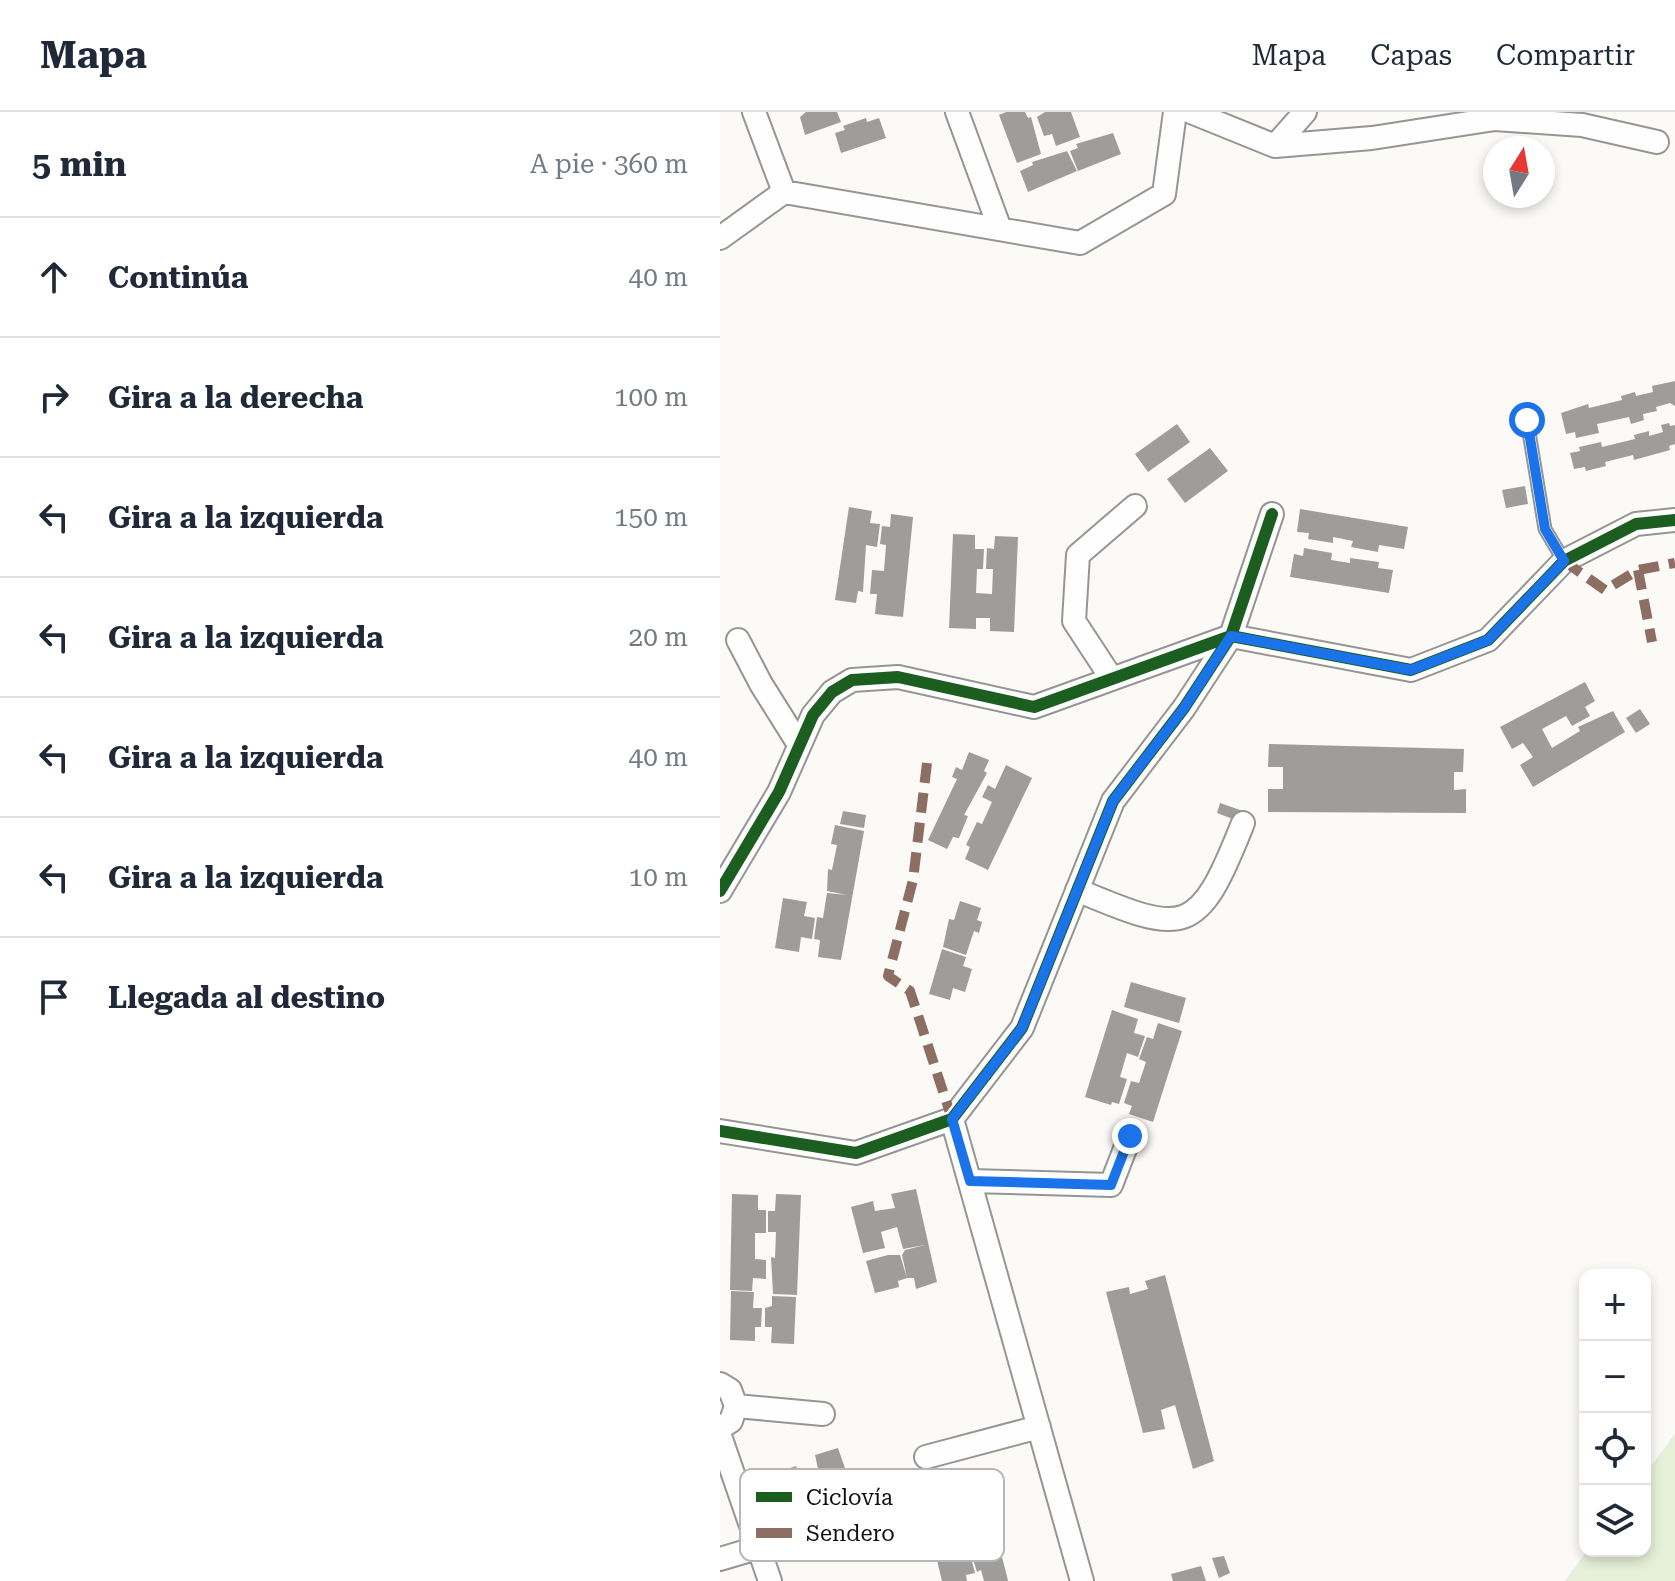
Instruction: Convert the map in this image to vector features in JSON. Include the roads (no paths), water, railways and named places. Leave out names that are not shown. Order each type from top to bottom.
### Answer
[{"type":"street","points":[[754,112],[784,192]]},
{"type":"street","points":[[957,112],[1000,229]]},
{"type":"street","points":[[720,238],[784,192],[1080,243],[1164,194],[1175,112]]},
{"type":"street","points":[[1191,112],[1275,146],[1372,138],[1495,119],[1582,125],[1657,142]]},
{"type":"street","points":[[1275,146],[1305,112]]},
{"type":"street","points":[[1112,679],[1074,621],[1078,555],[1135,506]]},
{"type":"street","points":[[720,1131],[856,1153],[952,1119],[1022,1028],[1113,801],[1184,708],[1231,636],[1272,514]]},
{"type":"street","points":[[720,891],[779,792],[798,743],[813,715],[832,692],[852,680],[898,677],[1034,707],[1231,636],[1411,670],[1488,640],[1564,561],[1636,524],[1675,520]]},
{"type":"street","points":[[738,640],[798,743]]},
{"type":"street","points":[[1077,890],[1145,918],[1175,921],[1197,910],[1220,882],[1243,823]]},
{"type":"street","points":[[952,1119],[1082,1581]]},
{"type":"street","points":[[970,1181],[1111,1185],[1130,1136]]},
{"type":"street","points":[[720,1384],[730,1390],[736,1406],[731,1421],[720,1428]]},
{"type":"street","points":[[736,1406],[823,1414]]},
{"type":"street","points":[[926,1457],[1039,1427]]},
{"type":"street","points":[[720,1436],[740,1497]]},
{"type":"street","points":[[720,1559],[740,1553]]},
{"type":"street","points":[[762,1561],[770,1581]]},
{"type":"lane","points":[[1527,420],[1545,529],[1564,561]]}]
